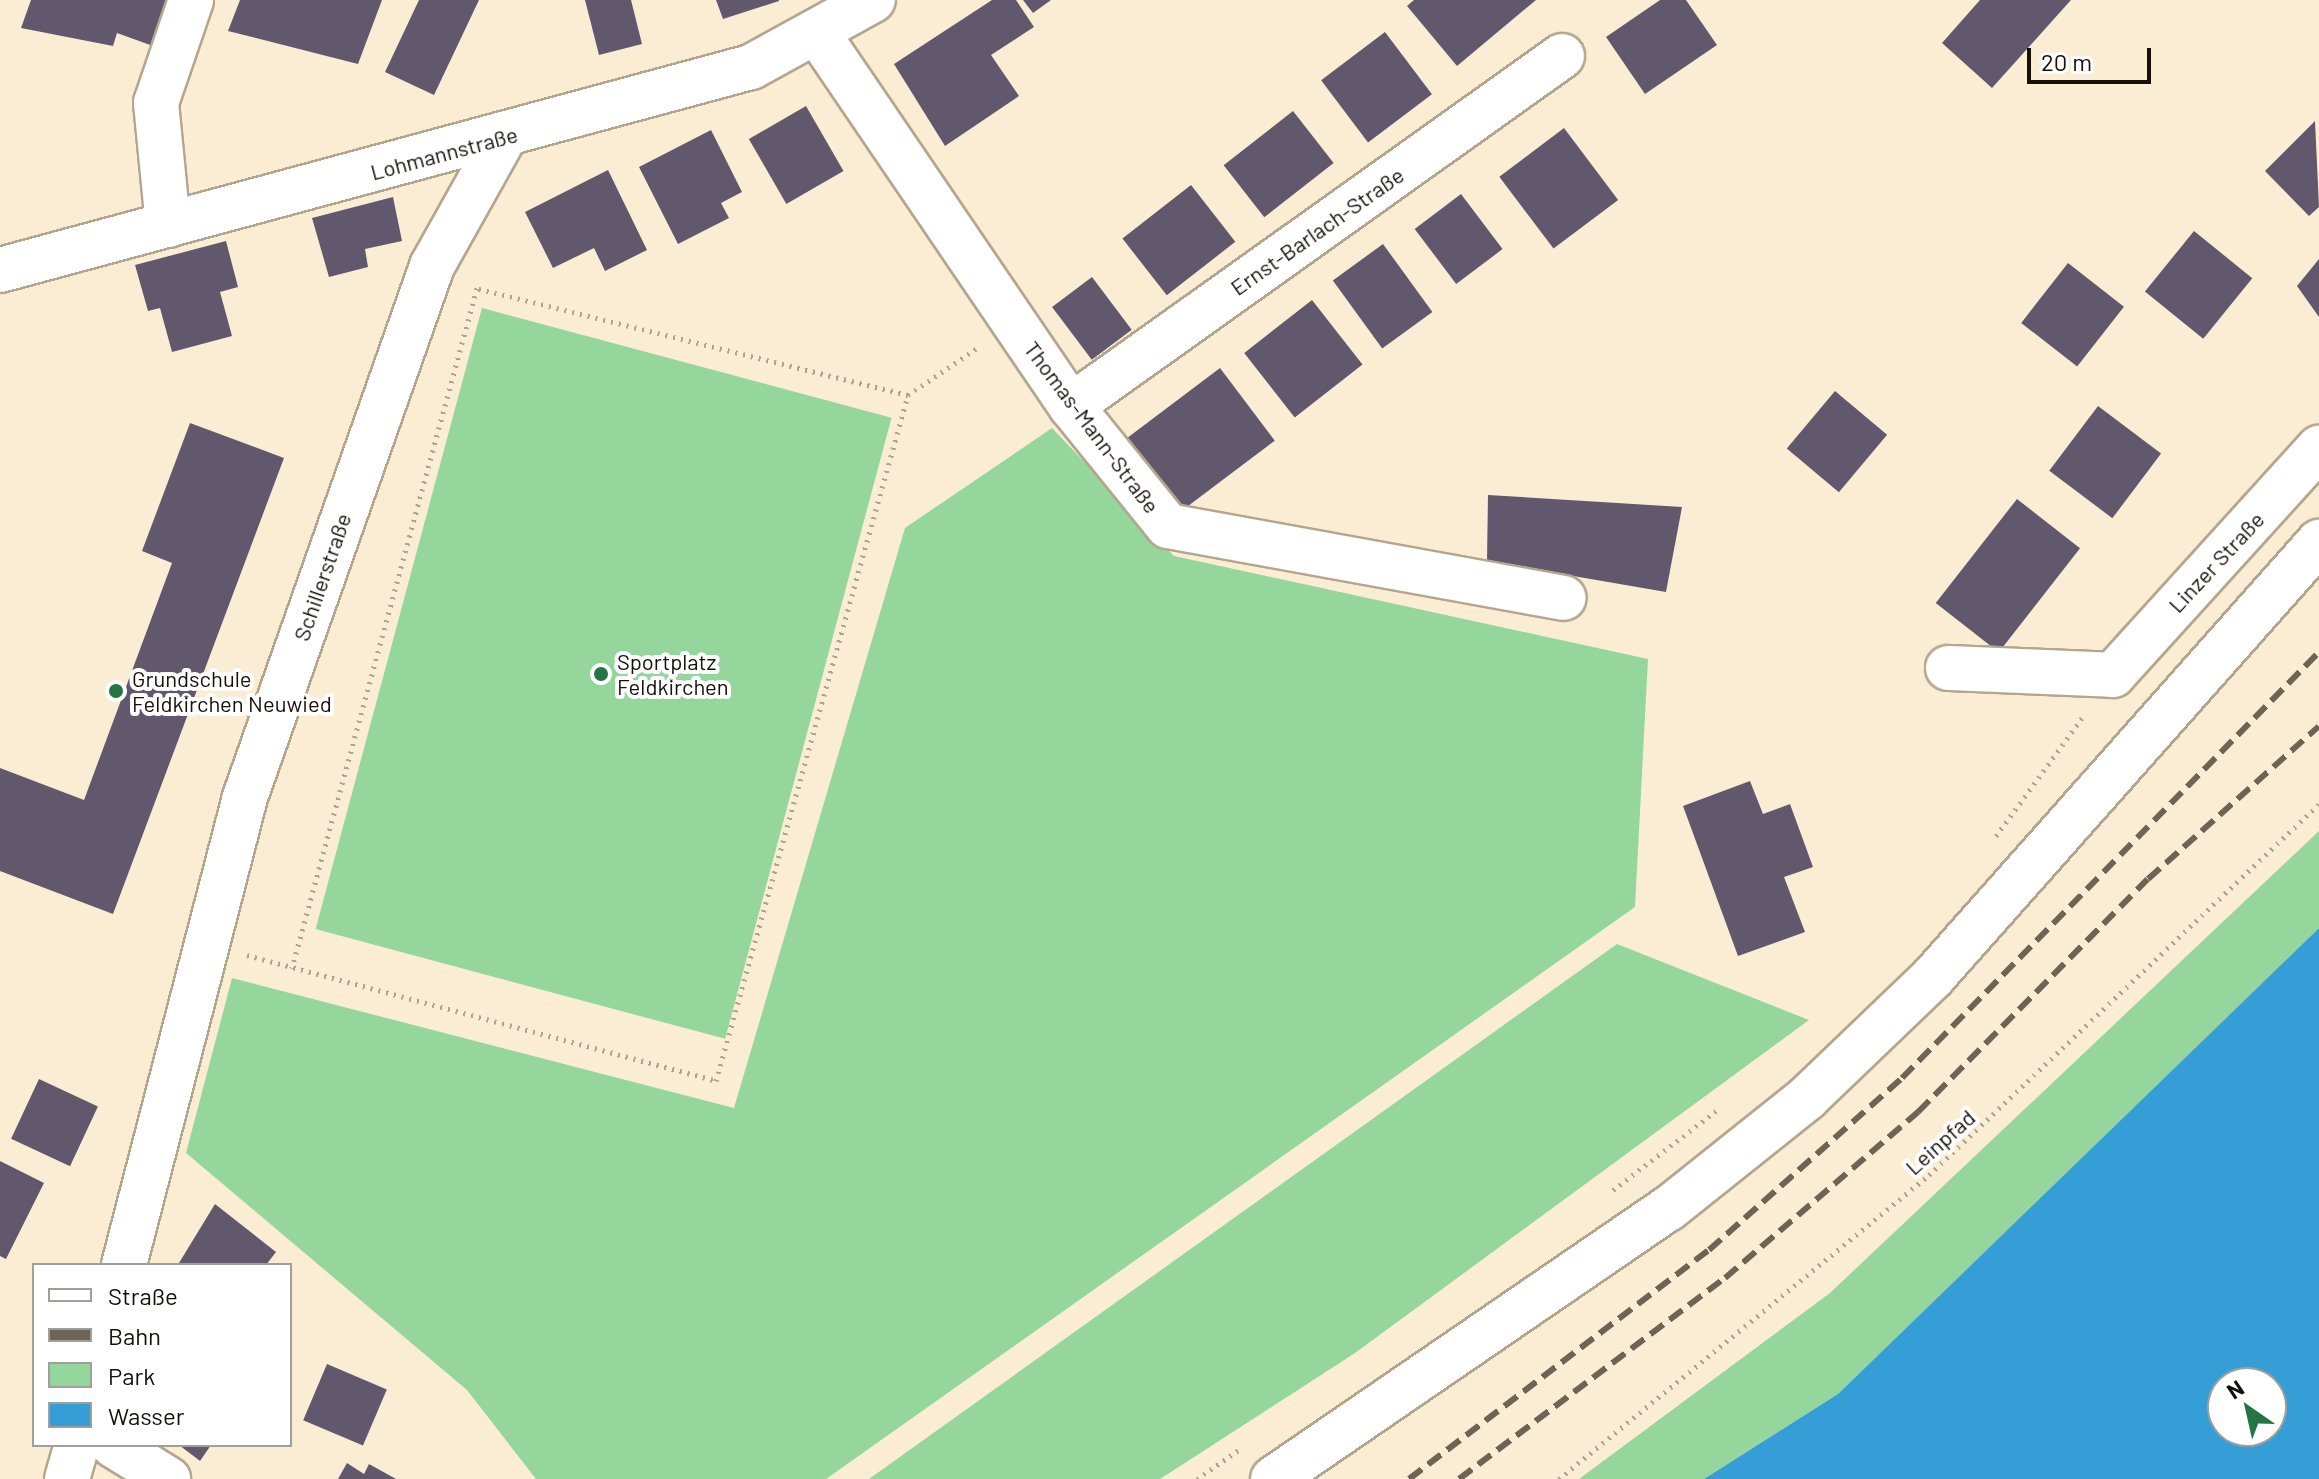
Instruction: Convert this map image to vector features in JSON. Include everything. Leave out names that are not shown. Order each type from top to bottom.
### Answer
[{"type":"street","points":[[168,225],[156,103],[191,0]]},
{"type":"street","name":"Lohmannstraße","points":[[0,270],[503,139],[751,67],[818,34],[873,0]]},
{"type":"street","name":"Thomas-Mann-Straße","points":[[818,34],[1071,406],[1168,526],[1564,598]]},
{"type":"street","name":"Ernst-Barlach-Straße","points":[[1071,406],[1562,56]]},
{"type":"street","name":"Schillerstraße","points":[[125,1263],[244,800],[432,266],[503,139]]},
{"type":"street","name":"Linzer Straße","points":[[2113,675],[2319,448]]},
{"type":"street","points":[[1273,1479],[1668,1209],[1807,1098],[1962,946],[2319,542]]},
{"type":"street","points":[[1948,668],[2113,675]]},
{"type":"street","points":[[67,1479],[76,1447]]},
{"type":"street","points":[[116,1447],[168,1479]]},
{"type":"path","points":[[292,968],[477,288],[908,395]]},
{"type":"path","points":[[207,945],[716,1081],[908,395],[1014,323]]},
{"type":"path","points":[[1988,847],[2113,675]]},
{"type":"path","name":"Leinpfad","points":[[1559,1479],[1929,1175],[2319,804]]},
{"type":"path","points":[[1606,1196],[1727,1102]]},
{"type":"path","points":[[1197,1479],[1248,1444]]},
{"type":"green space","name":"Sportplatz Feldkirchen","points":[[482,308],[892,418],[725,1039],[316,929]]},
{"type":"green space","points":[[1052,428],[1174,556],[1648,659],[1635,907],[826,1479],[536,1479],[467,1390],[186,1153],[232,978],[734,1108],[905,528]]},
{"type":"green space","points":[[2319,831],[2319,928],[1838,1394],[1704,1479],[1579,1479],[1830,1293]]},
{"type":"green space","points":[[1617,944],[1809,1020],[1355,1353],[1160,1479],[869,1479]]},
{"type":"water","points":[[2319,928],[2319,1479],[1704,1479],[1838,1394]]},
{"type":"building","points":[[31,0],[169,0],[153,46],[117,33],[113,46],[21,28]]},
{"type":"building","points":[[240,0],[382,0],[358,64],[228,31]]},
{"type":"building","points":[[419,0],[479,0],[434,95],[385,72]]},
{"type":"building","points":[[585,0],[631,0],[642,44],[599,55]]},
{"type":"building","points":[[716,0],[779,0],[779,1],[723,19]]},
{"type":"building","points":[[992,0],[1016,0],[1034,27],[991,55],[1019,96],[945,146],[894,64]]},
{"type":"building","points":[[1023,0],[1051,0],[1033,13]]},
{"type":"building","points":[[1414,0],[1536,0],[1457,66],[1407,6]]},
{"type":"building","points":[[1660,0],[1686,0],[1717,45],[1645,94],[1606,37]]},
{"type":"building","points":[[1980,0],[2071,0],[1992,88],[1942,43]]},
{"type":"building","points":[[1385,32],[1432,94],[1368,142],[1321,80]]},
{"type":"building","points":[[806,106],[844,171],[786,204],[749,139]]},
{"type":"building","points":[[1293,111],[1334,163],[1264,217],[1224,165]]},
{"type":"building","points":[[2315,121],[2319,207],[2309,216],[2265,171]]},
{"type":"building","points":[[1564,128],[1618,200],[1553,249],[1499,177]]},
{"type":"building","points":[[711,130],[742,192],[721,203],[729,218],[678,244],[639,167]]},
{"type":"building","points":[[608,170],[647,250],[605,271],[594,248],[553,268],[525,212]]},
{"type":"building","points":[[1191,185],[1235,242],[1167,295],[1122,239]]},
{"type":"building","points":[[1461,194],[1503,249],[1456,284],[1415,229]]},
{"type":"building","points":[[393,197],[402,241],[365,249],[368,267],[329,277],[312,218]]},
{"type":"building","points":[[2194,231],[2252,278],[2203,339],[2145,292]]},
{"type":"building","points":[[226,241],[238,287],[220,292],[232,336],[172,352],[160,308],[148,311],[135,265]]},
{"type":"building","points":[[1383,244],[1432,312],[1382,348],[1333,280]]},
{"type":"building","points":[[2319,259],[2319,317],[2297,286]]},
{"type":"building","points":[[2068,263],[2124,307],[2077,367],[2021,323]]},
{"type":"building","points":[[1092,277],[1132,330],[1092,360],[1052,307]]},
{"type":"building","points":[[1312,300],[1362,365],[1295,418],[1244,353]]},
{"type":"building","points":[[1220,368],[1275,441],[1179,513],[1124,440]]},
{"type":"building","points":[[1835,391],[1887,435],[1839,492],[1787,448]]},
{"type":"building","points":[[2098,406],[2161,454],[2112,518],[2049,471]]},
{"type":"building","points":[[190,423],[284,458],[113,914],[0,871],[0,768],[84,800],[172,563],[142,551]]},
{"type":"building","points":[[1488,495],[1682,507],[1666,592],[1487,561]]},
{"type":"building","points":[[2017,499],[2080,548],[1999,652],[1936,603]]},
{"type":"building","points":[[1750,781],[1763,814],[1790,804],[1813,867],[1784,877],[1805,932],[1738,956],[1683,806]]},
{"type":"building","points":[[39,1079],[98,1106],[70,1166],[11,1139]]},
{"type":"building","points":[[0,1161],[44,1183],[6,1259],[0,1256]]},
{"type":"building","points":[[215,1204],[276,1252],[268,1263],[179,1263]]},
{"type":"building","points":[[327,1364],[387,1389],[363,1446],[303,1420]]},
{"type":"building","points":[[182,1447],[210,1447],[200,1461]]},
{"type":"building","points":[[347,1463],[364,1474],[369,1464],[396,1479],[338,1479]]},
{"type":"railway","points":[[1409,1479],[1709,1250],[1902,1078],[2319,652]]},
{"type":"railway","points":[[1459,1479],[1725,1278],[1918,1112],[2148,879],[2319,726]]},
{"type":"place","name":"Sportplatz Feldkirchen","points":[[601,674]]},
{"type":"place","name":"Grundschule Feldkirchen Neuwied","points":[[116,691]]}]
